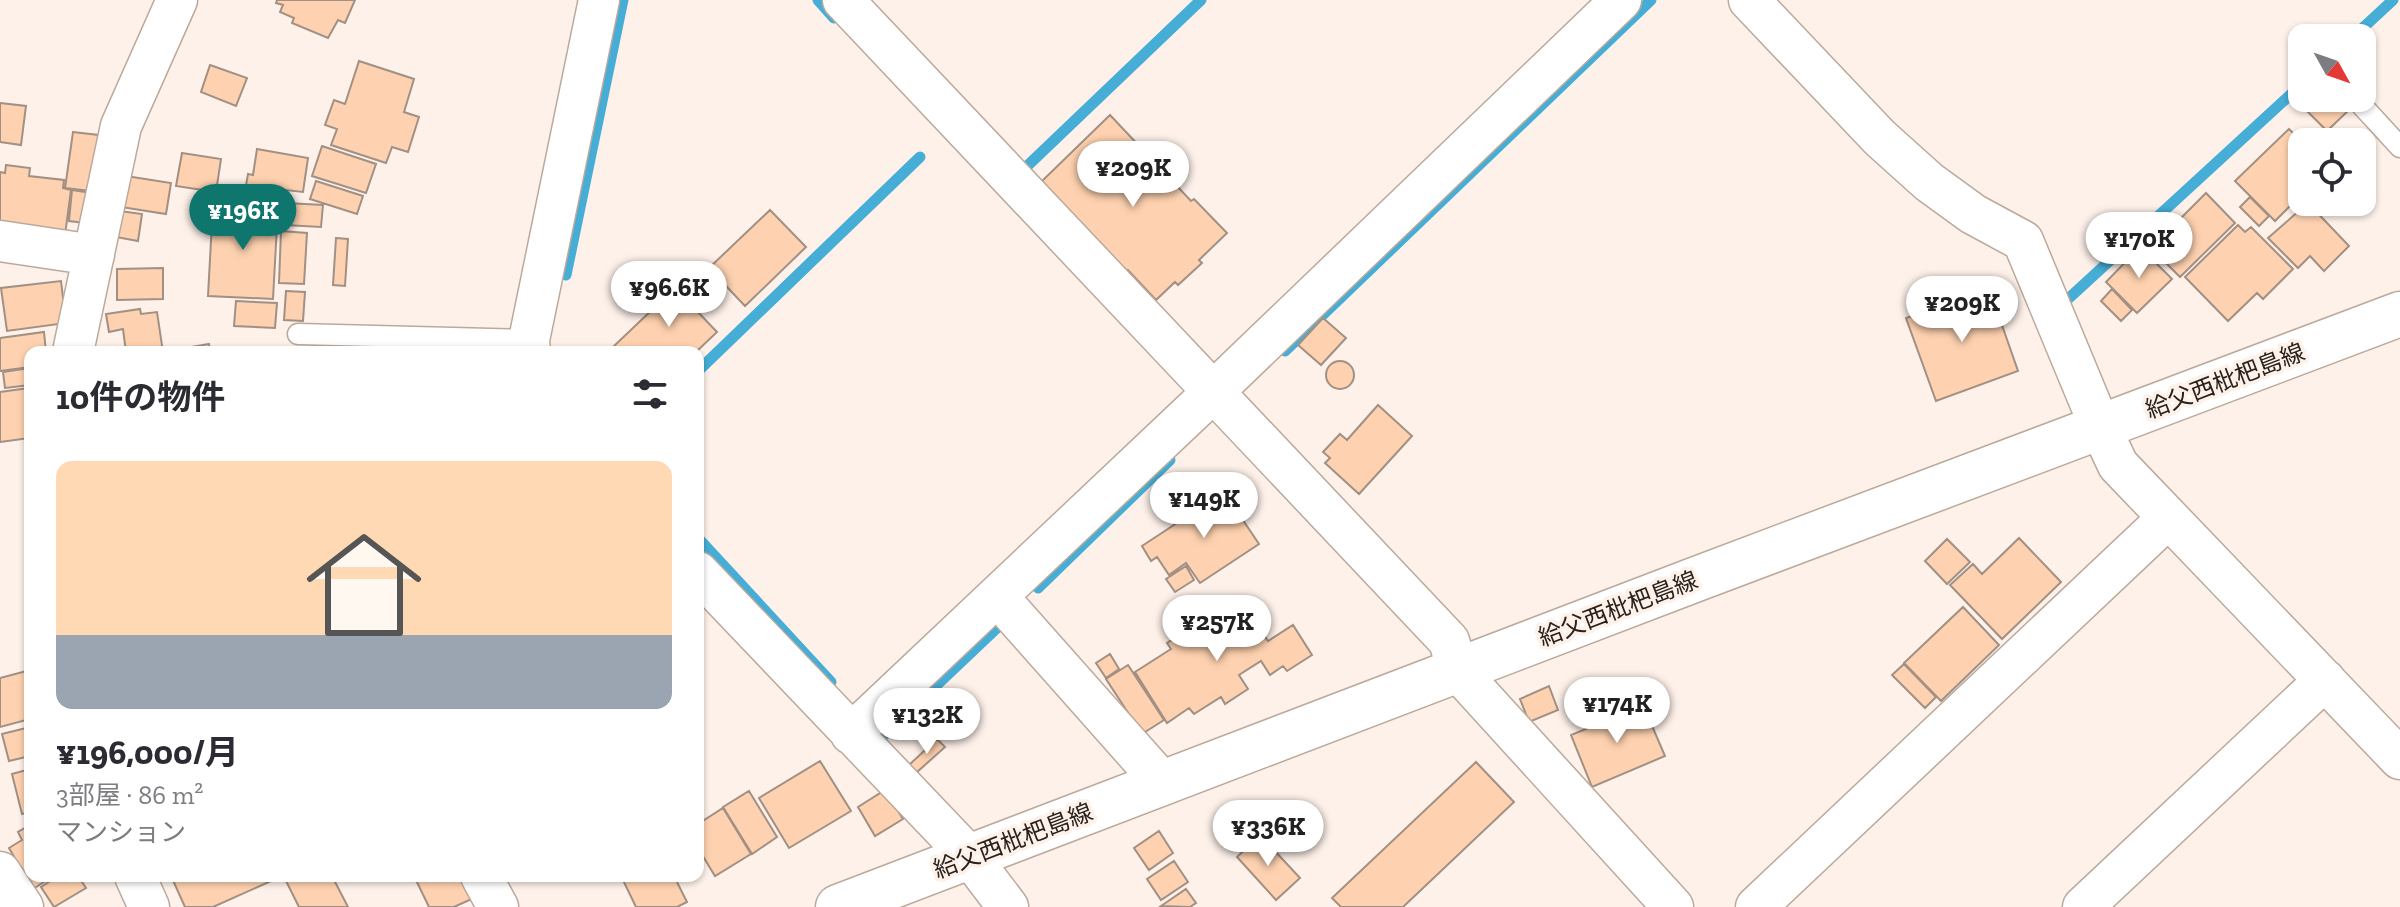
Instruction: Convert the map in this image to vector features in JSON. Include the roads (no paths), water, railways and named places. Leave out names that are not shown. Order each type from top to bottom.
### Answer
[{"type":"main road","name":"給父西枇杷島線","points":[[855,904],[1163,783],[2400,314]]},
{"type":"street","points":[[74,346],[121,126],[177,0]]},
{"type":"street","points":[[530,346],[599,0]]},
{"type":"street","points":[[843,0],[1449,641],[1458,671],[1673,907]]},
{"type":"street","points":[[851,734],[1621,0]]},
{"type":"street","points":[[1749,0],[1880,138],[1929,182],[1973,214],[2023,241],[2118,465],[2400,759]]},
{"type":"street","points":[[0,241],[94,255]]},
{"type":"street","points":[[1756,907],[2168,518]]},
{"type":"street","points":[[704,578],[970,857],[1008,907]]},
{"type":"street","points":[[997,596],[1163,783]]},
{"type":"street","points":[[2083,907],[2325,680]]},
{"type":"street","points":[[0,872],[23,907]]},
{"type":"street","points":[[138,882],[149,907]]},
{"type":"street","points":[[484,882],[498,907]]},
{"type":"lane","points":[[2368,112],[2400,147]]},
{"type":"lane","points":[[298,334],[530,346]]},
{"type":"waterway","points":[[566,275],[623,0]]},
{"type":"waterway","points":[[818,0],[834,18]]},
{"type":"waterway","points":[[1023,170],[1201,0]]},
{"type":"waterway","points":[[1285,351],[1651,0]]},
{"type":"waterway","points":[[2367,24],[2393,0]]},
{"type":"waterway","points":[[2068,299],[2288,97]]},
{"type":"waterway","points":[[704,365],[920,157]]},
{"type":"waterway","points":[[1038,588],[1170,460]]},
{"type":"waterway","points":[[704,544],[831,682]]},
{"type":"waterway","points":[[885,734],[1000,625]]}]
